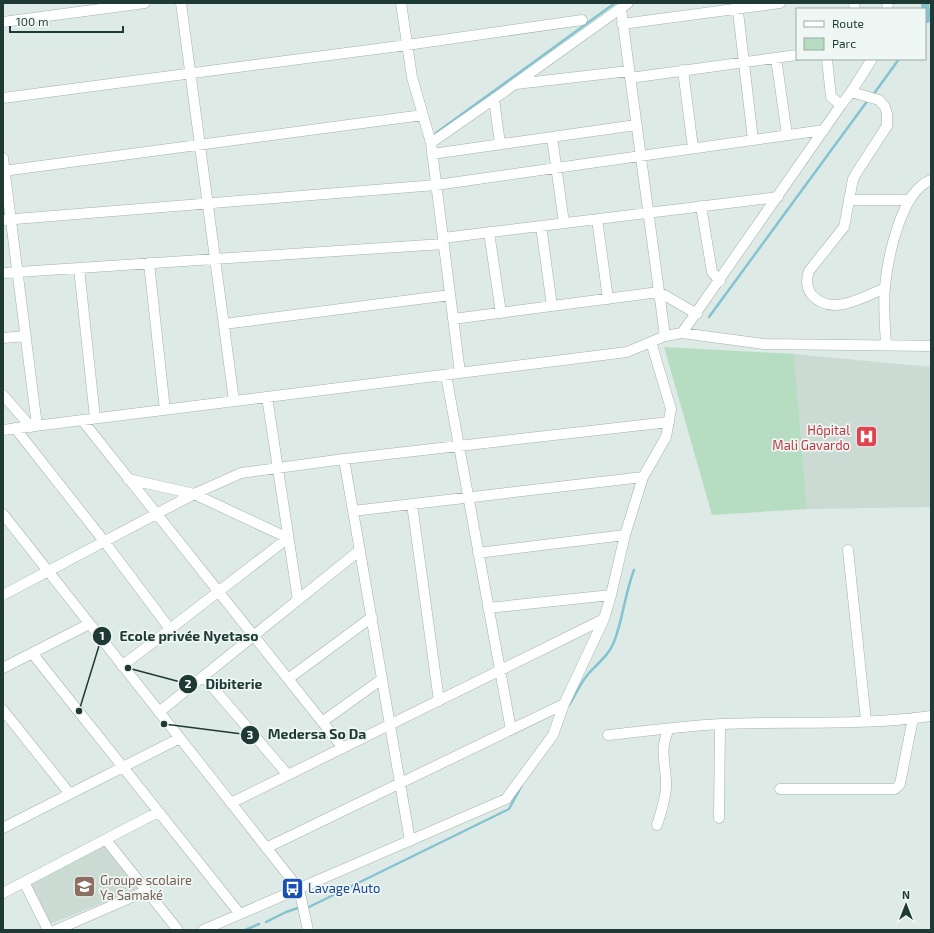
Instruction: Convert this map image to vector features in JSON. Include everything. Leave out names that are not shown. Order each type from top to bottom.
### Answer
[{"type":"street","points":[[3,22],[145,3]]},
{"type":"street","points":[[181,3],[234,401]]},
{"type":"street","points":[[401,3],[412,77],[431,143],[460,373]]},
{"type":"street","points":[[622,24],[737,6],[780,3]]},
{"type":"street","points":[[624,6],[622,24],[664,336]]},
{"type":"street","points":[[431,143],[624,6]]},
{"type":"street","points":[[737,6],[753,140]]},
{"type":"street","points":[[3,98],[407,45],[582,20]]},
{"type":"street","points":[[515,84],[683,70],[796,55]]},
{"type":"street","points":[[776,58],[787,135]]},
{"type":"street","points":[[827,60],[831,97],[841,105]]},
{"type":"street","points":[[682,333],[720,281],[851,92],[871,60]]},
{"type":"street","points":[[683,70],[693,148]]},
{"type":"street","points":[[851,92],[879,100],[885,107],[887,114],[887,126],[853,179],[844,228],[809,271],[807,277],[808,288],[810,294],[817,300],[834,304],[855,301],[885,288]]},
{"type":"street","points":[[494,99],[500,144]]},
{"type":"street","points":[[4,170],[423,115]]},
{"type":"street","points":[[432,154],[636,125]]},
{"type":"street","points":[[7,220],[436,185],[824,130]]},
{"type":"street","points":[[552,137],[564,223]]},
{"type":"street","points":[[3,158],[7,220],[18,272],[26,336],[34,426]]},
{"type":"street","points":[[886,345],[885,288],[889,256],[895,234],[910,200],[918,188],[931,180]]},
{"type":"street","points":[[3,273],[216,259],[443,241],[489,232],[778,196]]},
{"type":"street","points":[[850,200],[910,200]]},
{"type":"street","points":[[701,206],[712,272],[720,281]]},
{"type":"street","points":[[597,219],[608,299]]},
{"type":"street","points":[[541,226],[552,306]]},
{"type":"street","points":[[489,232],[500,313]]},
{"type":"street","points":[[149,263],[165,410]]},
{"type":"street","points":[[79,268],[96,418]]},
{"type":"street","points":[[453,319],[659,292],[696,314]]},
{"type":"street","points":[[224,324],[450,295]]},
{"type":"street","points":[[3,430],[627,352],[664,336],[682,333],[764,344],[931,346]]},
{"type":"street","points":[[3,338],[26,336]]},
{"type":"street","points":[[203,930],[506,799],[554,735],[564,704],[604,619],[625,535],[643,477],[666,436],[671,409],[651,342]]},
{"type":"street","points":[[446,375],[511,730]]},
{"type":"street","points":[[3,395],[34,426]]},
{"type":"street","points":[[267,397],[298,600]]},
{"type":"street","points":[[82,420],[343,748]]},
{"type":"street","points":[[3,595],[194,494],[241,474],[344,459],[459,445],[669,422]]},
{"type":"street","points":[[15,428],[170,629]]},
{"type":"street","points":[[344,459],[410,841]]},
{"type":"street","points":[[353,510],[643,477]]},
{"type":"street","points":[[128,479],[194,494],[288,538]]},
{"type":"street","points":[[412,504],[439,701]]},
{"type":"street","points":[[3,514],[299,889],[308,930]]},
{"type":"street","points":[[478,553],[625,535]]},
{"type":"street","points":[[122,666],[288,538]]},
{"type":"street","points":[[159,712],[360,550]]},
{"type":"street","points":[[848,550],[866,721]]},
{"type":"street","points":[[488,608],[611,595]]},
{"type":"street","points":[[288,679],[372,617]]},
{"type":"street","points":[[231,803],[604,619]]},
{"type":"street","points":[[3,668],[89,624]]},
{"type":"street","points":[[32,653],[240,914]]},
{"type":"street","points":[[203,676],[288,775]]},
{"type":"street","points":[[322,722],[382,679]]},
{"type":"street","points":[[266,848],[564,704]]},
{"type":"street","points":[[3,710],[70,794]]},
{"type":"street","points":[[608,735],[720,724],[866,721],[931,716]]},
{"type":"street","points":[[780,789],[895,789],[900,784],[913,718]]},
{"type":"street","points":[[719,818],[720,724]]},
{"type":"street","points":[[657,825],[663,806],[666,787],[663,741],[669,729]]},
{"type":"street","points":[[3,828],[180,738]]},
{"type":"street","points":[[3,893],[158,812]]},
{"type":"street","points":[[106,840],[178,930]]},
{"type":"street","points":[[24,882],[48,930]]},
{"type":"street","points":[[56,930],[146,891]]},
{"type":"shaded area","name":"Hôpital Mali Gavardo","points":[[794,354],[931,367],[931,507],[807,509]]},
{"type":"shaded area","name":"Groupe scolaire Ya Samaké","points":[[103,845],[138,889],[50,924],[30,884]]},
{"type":"green space","points":[[664,347],[794,354],[807,509],[712,515]]},
{"type":"waterway","points":[[436,133],[615,3]]},
{"type":"waterway","points":[[925,3],[926,8]]},
{"type":"waterway","points":[[926,11],[927,19]]},
{"type":"waterway","points":[[926,20],[931,19]]},
{"type":"waterway","points":[[873,95],[898,60]]},
{"type":"waterway","points":[[709,317],[868,100]]},
{"type":"waterway","points":[[569,705],[586,677],[612,647],[620,624],[628,588],[634,570]]},
{"type":"waterway","points":[[309,907],[509,809],[522,785]]},
{"type":"waterway","points":[[266,922],[298,908]]},
{"type":"waterway","points":[[245,930],[259,924]]},
{"type":"place","name":"Hôpital Mali Gavardo","points":[[866,437]]},
{"type":"place","name":"Dibiterie","points":[[128,668]]},
{"type":"place","name":"Ecole privée Nyetaso","points":[[79,711]]},
{"type":"place","name":"Medersa So Da","points":[[164,724]]},
{"type":"place","name":"Groupe scolaire Ya Samaké","points":[[84,887]]},
{"type":"place","name":"Lavage Auto","points":[[293,888]]}]
